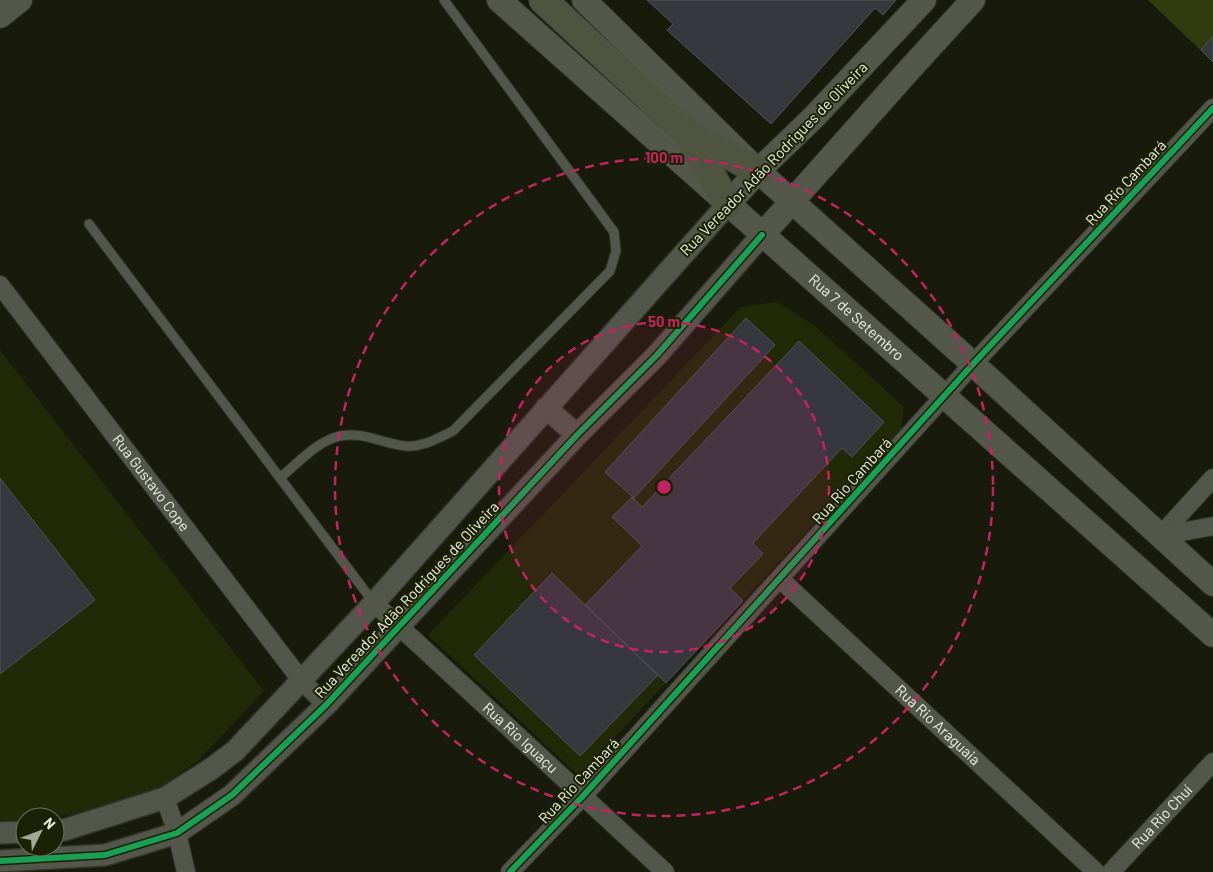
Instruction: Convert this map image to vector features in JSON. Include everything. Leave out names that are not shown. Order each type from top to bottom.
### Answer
[{"type":"highway","points":[[543,0],[683,129],[758,171]]},
{"type":"highway","points":[[683,129],[728,204]]},
{"type":"main road","points":[[0,16],[20,0]]},
{"type":"main road","name":"Rua 7 de Setembro","points":[[499,0],[1213,635]]},
{"type":"main road","points":[[584,0],[758,171],[973,364],[1213,584]]},
{"type":"main road","name":"Rua Vereador Adão Rodrigues de Oliveira","points":[[728,204],[758,171],[813,118],[924,0]]},
{"type":"main road","points":[[762,235],[791,200],[974,0]]},
{"type":"main road","points":[[883,45],[909,70]]},
{"type":"street","name":"Rua Rio Cambará","points":[[510,872],[582,797],[973,364],[1213,108]]},
{"type":"street","name":"Rua Vereador Adão Rodrigues de Oliveira","points":[[65,830],[165,798],[211,769],[235,751],[374,603],[728,204]]},
{"type":"street","name":"Rua Vereador Adão Rodrigues de Oliveira","points":[[0,861],[105,855],[177,833],[232,795],[326,706],[577,434],[657,355],[762,235]]},
{"type":"street","name":"Rua Gustavo Cope","points":[[0,285],[302,680],[326,706]]},
{"type":"street","points":[[546,408],[577,434]]},
{"type":"street","points":[[1160,536],[1213,478]]},
{"type":"street","points":[[1160,536],[1213,526]]},
{"type":"street","name":"Rua Rio Araguaia","points":[[780,579],[1096,872]]},
{"type":"street","name":"Rua Rio Iguaçu","points":[[374,603],[665,872]]},
{"type":"street","name":"Rua Rio Chuí","points":[[1111,872],[1213,762]]},
{"type":"street","points":[[211,769],[232,795]]},
{"type":"street","points":[[165,798],[177,833],[186,872]]},
{"type":"street","points":[[0,833],[15,832]]},
{"type":"lane","points":[[280,478],[324,442],[341,436],[359,435],[406,446],[429,443],[453,431],[610,271],[616,251],[614,232],[444,0]]},
{"type":"lane","points":[[89,224],[374,603]]},
{"type":"shaded area","points":[[1148,0],[1213,0],[1213,62]]},
{"type":"shaded area","points":[[777,302],[815,326],[904,407],[901,431],[579,776],[428,635],[741,307]]},
{"type":"shaded area","points":[[0,350],[264,691],[199,760],[138,803],[88,814],[65,815],[65,807],[15,807],[15,820],[0,821]]},
{"type":"building","points":[[647,0],[896,0],[883,15],[875,8],[771,124],[667,30],[673,24]]},
{"type":"building","points":[[1213,36],[1213,62],[1201,50]]},
{"type":"building","points":[[746,318],[775,345],[634,498],[605,472]]},
{"type":"building","points":[[799,341],[884,422],[852,457],[842,448],[753,543],[763,554],[730,588],[743,601],[666,683],[585,605],[642,546],[612,517],[632,497],[642,507]]},
{"type":"building","points":[[0,478],[95,600],[0,674]]},
{"type":"building","points":[[552,573],[658,675],[580,756],[474,655]]},
{"type":"cycle path","points":[[510,872],[582,797],[973,364],[1213,108]]},
{"type":"cycle path","points":[[0,861],[105,855],[177,833],[232,795],[326,705],[577,435],[657,355],[762,235]]}]
